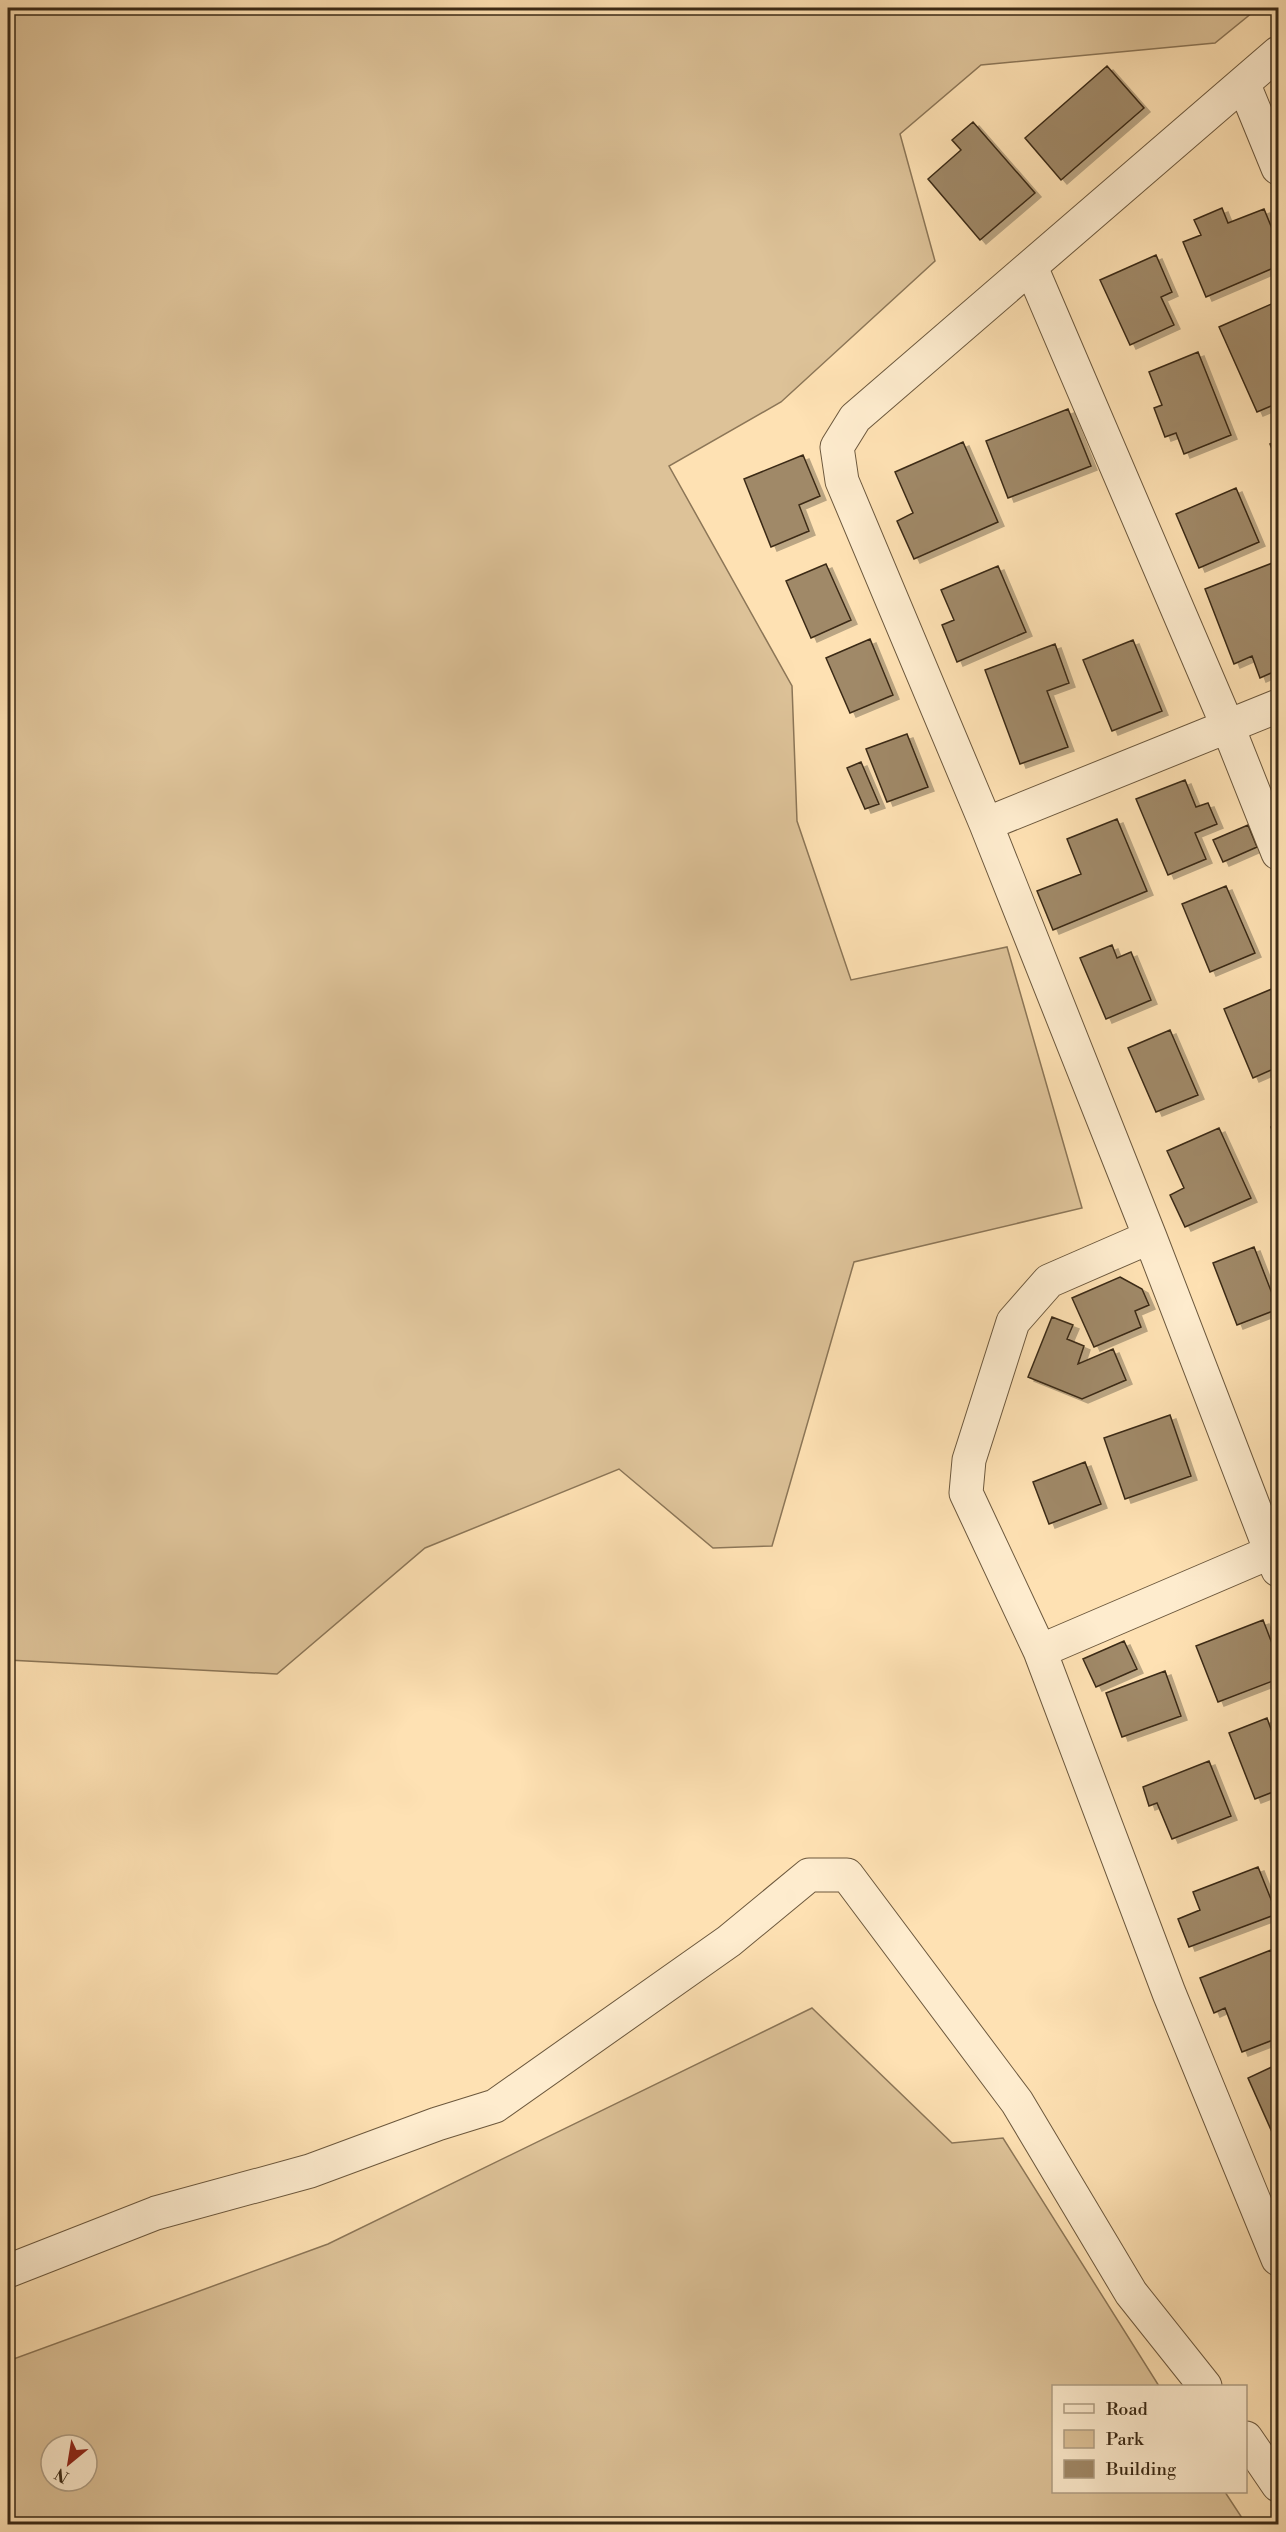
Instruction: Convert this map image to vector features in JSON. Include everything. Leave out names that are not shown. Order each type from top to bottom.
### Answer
[{"type":"street","points":[[1040,1651],[1276,1557],[986,824],[842,481],[837,447],[855,418],[1244,85],[1278,53]]},
{"type":"street","points":[[1244,85],[1278,168]]},
{"type":"street","points":[[1031,267],[1228,727],[1278,853]]},
{"type":"street","points":[[986,824],[1278,706]]},
{"type":"street","points":[[1150,1237],[1049,1281],[1013,1322],[969,1460],[966,1493],[1040,1651],[1169,1994],[1278,2259]]},
{"type":"street","points":[[8,2271],[156,2213],[310,2171],[437,2124],[495,2106],[729,1941],[809,1875],[847,1875],[1017,2102],[1131,2293],[1204,2385]]},
{"type":"street","points":[[1247,2441],[1278,2485]]},
{"type":"green space","points":[[8,8],[1258,8],[1215,43],[981,65],[900,134],[935,261],[781,402],[669,466],[792,686],[797,821],[851,980],[1007,947],[1082,1208],[854,1262],[772,1546],[713,1548],[619,1469],[425,1548],[277,1674],[8,1660]]},
{"type":"green space","points":[[812,2008],[952,2143],[1003,2138],[1158,2385],[1052,2385],[1052,2493],[1226,2493],[1246,2524],[8,2524],[8,2361],[328,2244]]},
{"type":"building","points":[[1107,66],[1144,108],[1061,180],[1025,138]]},
{"type":"building","points":[[973,122],[1035,193],[980,240],[928,179],[961,150],[952,140]]},
{"type":"building","points":[[1222,208],[1228,223],[1264,209],[1278,243],[1278,266],[1206,297],[1183,242],[1201,235],[1194,220]]},
{"type":"building","points":[[1156,255],[1172,292],[1161,297],[1174,325],[1130,345],[1100,280]]},
{"type":"building","points":[[1276,302],[1278,309],[1278,403],[1257,412],[1219,327]]},
{"type":"building","points":[[1198,352],[1231,435],[1184,454],[1176,433],[1165,437],[1154,408],[1162,405],[1149,372]]},
{"type":"building","points":[[1068,409],[1091,466],[1008,498],[986,441]]},
{"type":"building","points":[[1278,441],[1278,465],[1270,444]]},
{"type":"building","points":[[963,442],[998,522],[914,559],[897,521],[913,513],[895,472]]},
{"type":"building","points":[[803,455],[820,496],[799,505],[809,531],[771,547],[744,479]]},
{"type":"building","points":[[1236,488],[1259,542],[1199,568],[1176,514]]},
{"type":"building","points":[[1275,562],[1278,570],[1278,670],[1260,678],[1252,656],[1234,664],[1205,589]]},
{"type":"building","points":[[826,564],[851,620],[811,638],[786,581]]},
{"type":"building","points":[[998,566],[1026,632],[957,662],[942,625],[954,620],[941,590]]},
{"type":"building","points":[[870,639],[893,695],[850,713],[826,658]]},
{"type":"building","points":[[1133,640],[1162,711],[1112,731],[1083,660]]},
{"type":"building","points":[[1055,644],[1069,683],[1047,691],[1068,747],[1020,764],[985,670]]},
{"type":"building","points":[[907,734],[928,787],[887,802],[866,749]]},
{"type":"building","points":[[861,762],[879,804],[865,809],[847,768]]},
{"type":"building","points":[[1185,780],[1196,807],[1208,803],[1217,824],[1195,833],[1206,859],[1168,875],[1136,799]]},
{"type":"building","points":[[1117,819],[1147,891],[1053,930],[1037,891],[1081,874],[1067,839]]},
{"type":"building","points":[[1248,825],[1257,847],[1223,862],[1213,840]]},
{"type":"building","points":[[1226,886],[1255,953],[1210,972],[1182,904]]},
{"type":"building","points":[[1112,945],[1117,958],[1131,952],[1151,1000],[1106,1019],[1080,958]]},
{"type":"building","points":[[1274,988],[1278,999],[1278,1067],[1253,1078],[1224,1009]]},
{"type":"building","points":[[1170,1030],[1198,1095],[1156,1112],[1128,1048]]},
{"type":"building","points":[[1278,1124],[1278,1147],[1271,1127]]},
{"type":"building","points":[[1219,1128],[1251,1198],[1185,1227],[1170,1195],[1184,1188],[1167,1151]]},
{"type":"building","points":[[1254,1247],[1278,1309],[1237,1325],[1213,1263]]},
{"type":"building","points":[[1120,1277],[1142,1289],[1149,1305],[1135,1311],[1141,1327],[1094,1347],[1072,1298]]},
{"type":"building","points":[[1052,1317],[1073,1325],[1067,1339],[1084,1346],[1078,1364],[1113,1349],[1126,1380],[1082,1399],[1028,1377]]},
{"type":"building","points":[[1170,1415],[1191,1476],[1125,1499],[1104,1438]]},
{"type":"building","points":[[1085,1462],[1101,1504],[1049,1524],[1033,1482]]},
{"type":"building","points":[[1263,1620],[1278,1659],[1278,1679],[1218,1702],[1196,1646]]},
{"type":"building","points":[[1124,1641],[1137,1669],[1096,1687],[1083,1659]]},
{"type":"building","points":[[1165,1671],[1181,1716],[1122,1737],[1106,1693]]},
{"type":"building","points":[[1267,1718],[1278,1749],[1278,1790],[1255,1799],[1229,1733]]},
{"type":"building","points":[[1209,1761],[1231,1816],[1172,1839],[1157,1803],[1149,1806],[1143,1787]]},
{"type":"building","points":[[1258,1867],[1277,1914],[1189,1947],[1178,1919],[1200,1910],[1193,1892]]},
{"type":"building","points":[[1271,1950],[1278,1968],[1278,2038],[1242,2052],[1225,2008],[1214,2013],[1200,1978]]},
{"type":"building","points":[[1278,2064],[1278,2137],[1275,2139],[1248,2078]]}]
